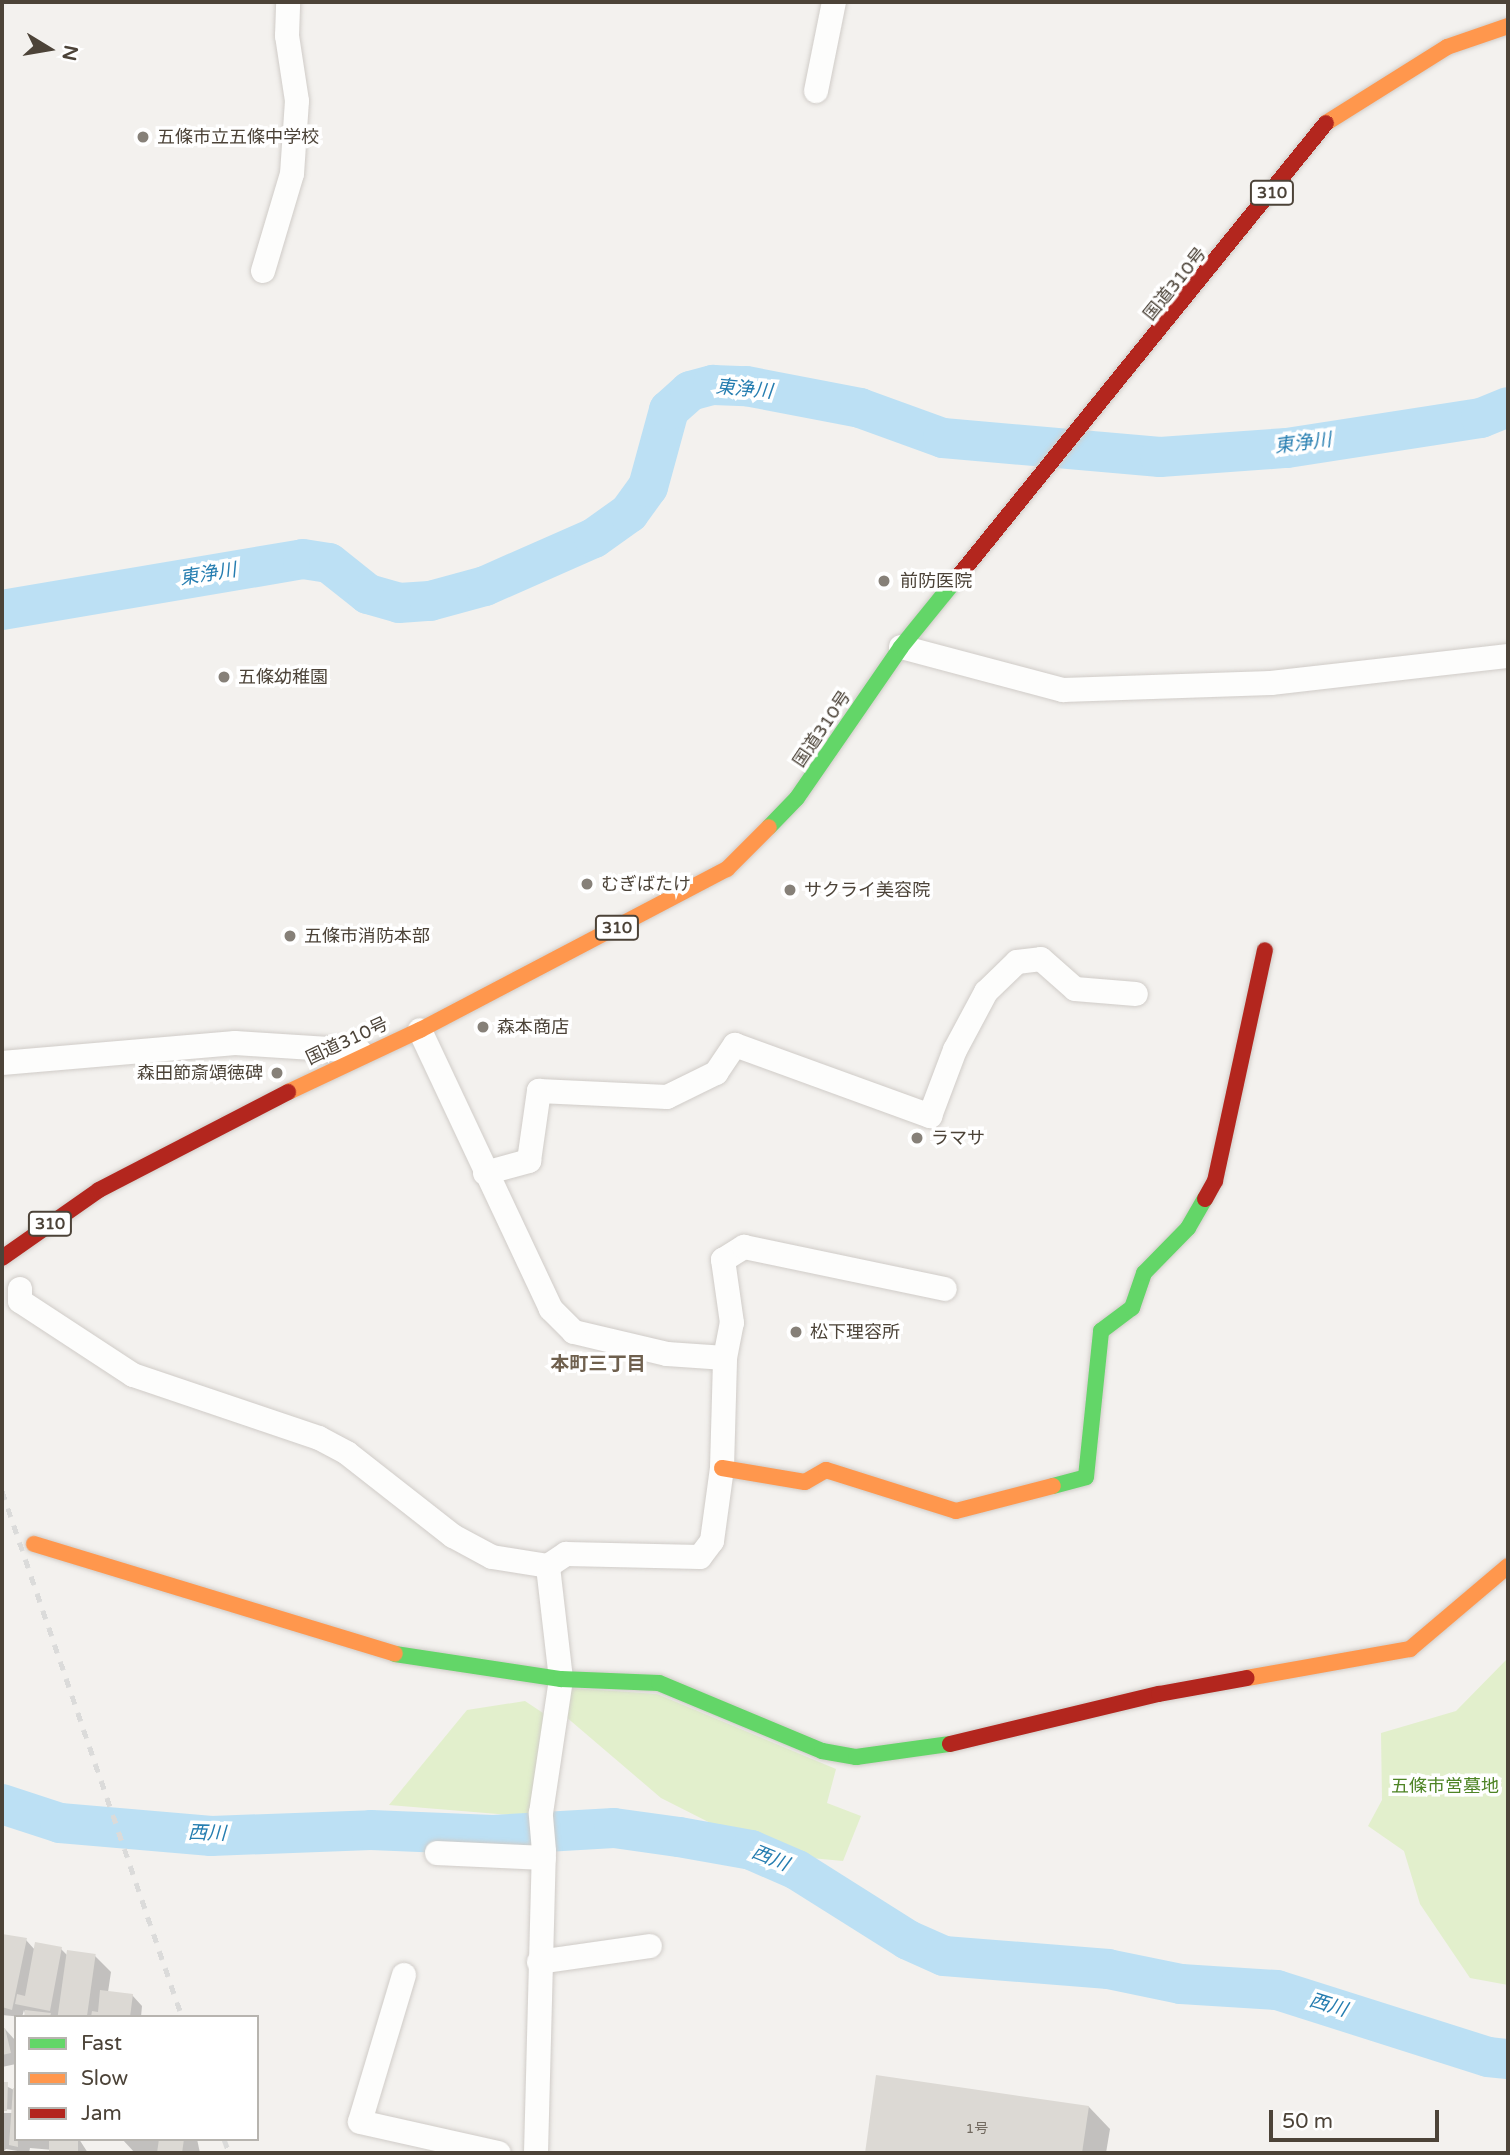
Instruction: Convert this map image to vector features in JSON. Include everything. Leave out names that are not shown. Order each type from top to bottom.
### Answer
[{"type":"main road","name":"国道310号","points":[[2,1258],[99,1190],[365,1052],[420,1030],[727,869],[797,798],[901,648],[1086,424],[1327,122],[1447,47],[1508,26]]},
{"type":"main road","points":[[722,1468],[805,1482],[827,1470],[956,1511],[1086,1477],[1101,1331],[1132,1308],[1144,1273],[1188,1228],[1215,1181],[1265,950]]},
{"type":"main road","points":[[34,1544],[418,1661],[561,1679],[659,1683],[822,1751],[856,1757],[893,1755],[1025,1729],[1158,1694],[1410,1649],[1485,1581],[1508,1566]]},
{"type":"street","points":[[263,271],[292,174],[297,101],[287,36],[288,2]]},
{"type":"street","points":[[816,91],[834,2]]},
{"type":"street","points":[[901,648],[1063,690],[1271,683],[1508,656]]},
{"type":"street","points":[[485,1173],[528,1161],[540,1091],[667,1097],[716,1073],[735,1045],[930,1116],[955,1049],[986,992],[1017,962],[1041,959],[1075,989],[1136,994]]},
{"type":"street","points":[[420,1030],[551,1309],[573,1332],[667,1354],[725,1359]]},
{"type":"street","points":[[2,1063],[235,1043],[365,1052]]},
{"type":"street","points":[[20,1289],[20,1301],[133,1376],[319,1438],[347,1453],[453,1536],[492,1558],[548,1566],[566,1553],[700,1557],[712,1541],[722,1468],[725,1359],[732,1323],[723,1260],[744,1247],[945,1289]]},
{"type":"street","points":[[536,2153],[538,1962],[544,1855],[541,1813],[561,1679],[548,1566]]},
{"type":"street","points":[[437,1853],[544,1855]]},
{"type":"street","points":[[538,1962],[650,1946]]},
{"type":"street","points":[[404,1975],[360,2122],[499,2153]]},
{"type":"green space","name":"五條市営墓地","points":[[1508,1658],[1508,1985],[1470,1978],[1420,1904],[1404,1851],[1368,1826],[1382,1800],[1381,1733],[1456,1711]]},
{"type":"green space","points":[[571,1688],[657,1694],[836,1769],[827,1803],[861,1816],[843,1861],[811,1858],[748,1842],[661,1798],[565,1716]]},
{"type":"green space","points":[[525,1701],[549,1717],[534,1817],[389,1805],[467,1710]]},
{"type":"building","points":[[2,1934],[27,1938],[12,2010],[2,2007]]},
{"type":"building","points":[[35,1942],[62,1947],[50,2011],[15,2004],[17,1994],[25,1996]]},
{"type":"building","points":[[67,1950],[96,1954],[87,2015],[58,2015]]},
{"type":"building","points":[[100,1990],[133,1994],[130,2015],[91,2015],[92,2011],[98,2012]]},
{"type":"building","points":[[25,2010],[51,2013],[50,2015],[24,2015]]},
{"type":"building","points":[[2,2028],[5,2028],[11,2053],[2,2055]]},
{"type":"building","points":[[876,2075],[1089,2106],[1082,2153],[865,2153]]},
{"type":"building","points":[[2,2082],[8,2082],[7,2111],[2,2111]]},
{"type":"building","points":[[13,2088],[14,2141],[18,2141],[18,2147],[9,2145]]},
{"type":"building","points":[[49,2141],[78,2141],[78,2153],[49,2153]]},
{"type":"building","points":[[159,2141],[184,2141],[182,2153],[157,2153]]},
{"type":"waterway","name":"東浄川","points":[[2,610],[303,559],[329,563],[368,594],[399,603],[430,601],[485,586],[594,538],[629,513],[648,487],[669,410],[690,391],[713,385],[746,386],[860,408],[943,438],[1160,457],[1287,448],[1481,418],[1508,407]]},
{"type":"waterway","name":"西川","points":[[2,1804],[60,1823],[211,1836],[371,1830],[493,1835],[614,1828],[679,1837],[751,1850],[797,1870],[908,1940],[944,1956],[1108,1969],[1181,1984],[1277,1990],[1488,2057],[1508,2059]]},
{"type":"railway","points":[[2,1491],[181,2015]]},
{"type":"railway","points":[[225,2141],[229,2153]]},
{"type":"traffic: fast","points":[[769,827],[797,798],[901,647],[953,583]]},
{"type":"traffic: fast","points":[[1053,1486],[1086,1477],[1101,1331],[1132,1308],[1144,1273],[1188,1228],[1205,1199]]},
{"type":"traffic: fast","points":[[395,1654],[561,1679],[659,1683],[822,1751],[856,1757],[950,1744]]},
{"type":"traffic: slow","points":[[1326,123],[1447,47],[1508,26]]},
{"type":"traffic: slow","points":[[288,1092],[420,1030],[727,869],[769,827]]},
{"type":"traffic: slow","points":[[722,1468],[805,1482],[826,1470],[956,1511],[1053,1486]]},
{"type":"traffic: slow","points":[[34,1544],[395,1654]]},
{"type":"traffic: slow","points":[[1247,1678],[1410,1649],[1508,1566]]},
{"type":"traffic: jam","points":[[953,583],[1326,123]]},
{"type":"traffic: jam","points":[[1205,1199],[1215,1181],[1265,950]]},
{"type":"traffic: jam","points":[[2,1258],[99,1190],[288,1092]]},
{"type":"traffic: jam","points":[[950,1744],[1159,1694],[1247,1678]]},
{"type":"place","name":"五條市立五條中学校","points":[[143,137]]},
{"type":"place","name":"前防医院","points":[[884,581]]},
{"type":"place","name":"五條幼稚園","points":[[224,677]]},
{"type":"place","name":"むぎばたけ","points":[[587,884]]},
{"type":"place","name":"サクライ美容院","points":[[790,890]]},
{"type":"place","name":"五條市消防本部","points":[[290,936]]},
{"type":"place","name":"森本商店","points":[[483,1027]]},
{"type":"place","name":"森田節斎頌徳碑","points":[[277,1073]]},
{"type":"place","name":"ラマサ","points":[[917,1138]]},
{"type":"place","name":"松下理容所","points":[[796,1332]]},
{"type":"district","name":"本町三丁目","points":[[598,1365]]}]
